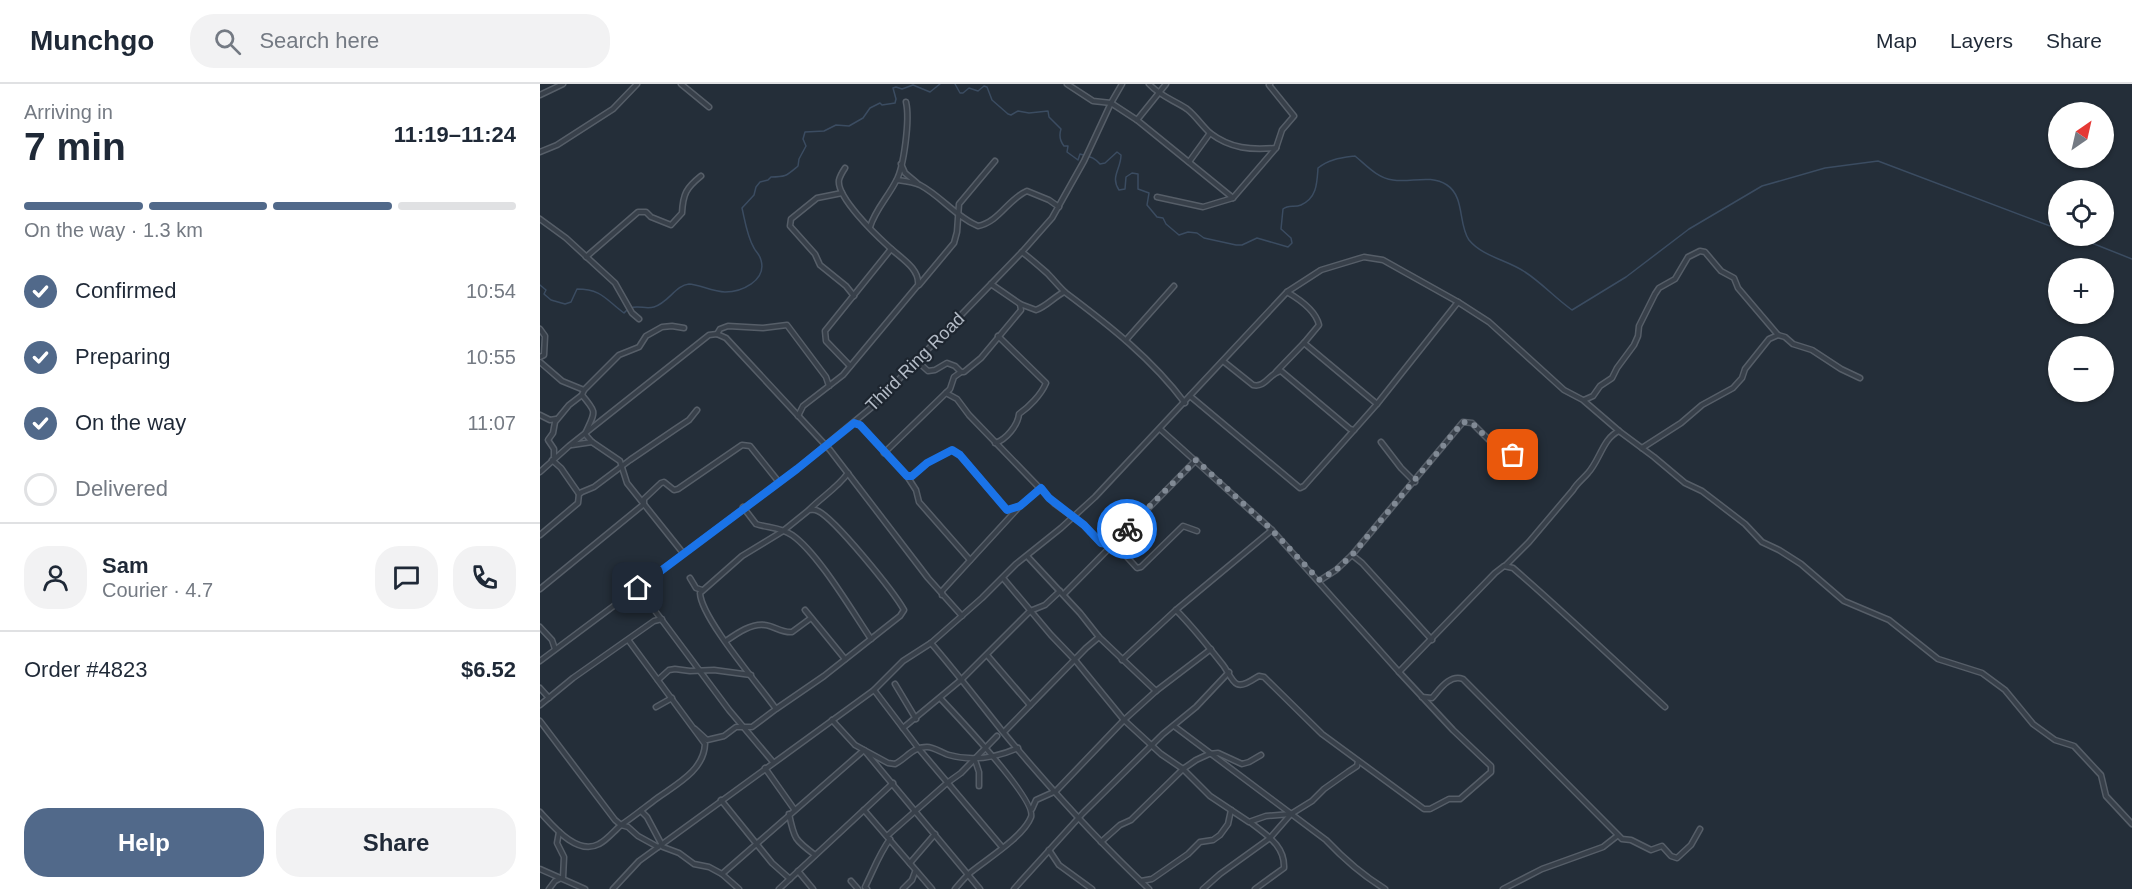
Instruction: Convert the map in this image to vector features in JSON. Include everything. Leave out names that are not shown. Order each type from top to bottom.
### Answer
[{"type":"street","points":[[540,95],[563,84]]},
{"type":"street","points":[[540,152],[557,145],[613,109],[637,84]]},
{"type":"street","points":[[681,84],[709,107]]},
{"type":"street","points":[[1067,84],[1093,101],[1111,103],[1137,120],[1233,198]]},
{"type":"street","name":"Third Ring Road","points":[[540,661],[854,423],[917,361],[1023,252],[1052,218],[1088,154],[1122,84]]},
{"type":"street","points":[[1149,84],[1159,94],[1188,110],[1210,133],[1231,146],[1254,150],[1276,148]]},
{"type":"street","points":[[1137,120],[1149,102],[1166,84]]},
{"type":"street","points":[[1157,197],[1203,207],[1233,198],[1276,148],[1282,130],[1294,116],[1269,84]]},
{"type":"street","points":[[870,227],[872,219],[897,180],[908,122],[909,112],[906,102]]},
{"type":"street","points":[[1189,162],[1210,133]]},
{"type":"street","points":[[901,160],[901,168],[917,184],[978,226],[986,225],[1011,201],[1027,191],[1059,207]]},
{"type":"street","points":[[798,416],[803,406],[850,366],[954,243],[959,204],[995,161]]},
{"type":"street","points":[[845,168],[839,179],[842,193],[853,211],[908,263],[921,280]]},
{"type":"street","points":[[586,257],[638,212],[646,212],[651,217],[671,225],[682,213],[682,198],[689,187],[701,176]]},
{"type":"street","points":[[897,180],[917,184]]},
{"type":"street","points":[[842,193],[817,198],[791,219],[790,226],[815,254],[820,265],[846,286],[854,296]]},
{"type":"street","points":[[540,219],[566,238],[615,283],[632,313],[639,319]]},
{"type":"street","points":[[850,366],[826,341],[825,331],[891,249]]},
{"type":"street","points":[[1583,400],[1593,396],[1600,386],[1612,378],[1634,345],[1639,326],[1659,288],[1675,279],[1688,257],[1700,251],[1705,252],[1721,271],[1734,278],[1738,288],[1778,335],[1785,337],[1793,344],[1812,350],[1840,369],[1860,378]]},
{"type":"street","points":[[1023,252],[1065,292],[1089,308],[1126,340],[1168,381],[1185,403]]},
{"type":"street","points":[[613,889],[629,869],[874,690],[903,661],[931,644],[1027,555],[1073,517],[1185,403],[1287,292],[1321,270],[1364,258],[1383,260],[1489,322],[1564,390],[1583,400],[1685,483],[1702,491],[1745,524],[1762,542],[1801,564],[1844,601],[1889,620],[1938,659],[1982,673],[2005,690],[2033,724],[2055,740],[2073,746],[2101,776],[2106,796],[2132,824]]},
{"type":"street","points":[[991,284],[1020,304],[1036,310],[1044,308],[1054,297],[1065,292]]},
{"type":"street","points":[[1126,340],[1174,286]]},
{"type":"street","points":[[1223,361],[1253,385],[1262,385],[1304,343],[1318,325],[1317,319],[1297,298],[1287,292]]},
{"type":"street","points":[[1190,396],[1300,488],[1377,404],[1458,302]]},
{"type":"street","points":[[884,453],[950,390],[954,377],[981,358],[1020,313],[1022,310],[1020,304]]},
{"type":"street","points":[[717,334],[720,329],[728,326],[763,328],[787,325],[826,377],[829,386]]},
{"type":"street","points":[[540,415],[554,420],[560,417],[619,355],[639,347],[646,336],[662,327],[684,328]]},
{"type":"street","points":[[540,328],[545,336],[544,354],[540,357]]},
{"type":"street","points":[[540,472],[569,446],[709,335],[717,334],[726,338],[825,446],[942,596],[962,616]]},
{"type":"street","points":[[1641,448],[1681,423],[1702,405],[1732,388],[1738,383],[1744,369],[1769,339],[1778,335]]},
{"type":"street","points":[[995,443],[1005,437],[1017,423],[1019,414],[1043,390],[1046,383],[998,336]]},
{"type":"street","points":[[1304,343],[1377,404]]},
{"type":"street","points":[[917,361],[928,371],[947,363],[955,366],[961,372]]},
{"type":"street","points":[[540,362],[562,381],[583,392],[593,407],[594,411],[585,434]]},
{"type":"street","points":[[1276,372],[1281,371],[1354,430]]},
{"type":"street","points":[[946,393],[957,399],[995,443],[1049,498],[1084,525],[1101,543],[1116,545],[1137,568],[1141,567],[1183,526],[1197,531]]},
{"type":"street","points":[[579,494],[594,487],[689,420],[697,410]]},
{"type":"street","points":[[540,535],[578,503],[579,494],[553,459],[554,449],[548,441],[554,420]]},
{"type":"street","points":[[1319,580],[1336,570],[1352,555],[1459,427],[1467,421],[1472,423],[1506,457],[1513,455]]},
{"type":"street","points":[[854,423],[860,425],[907,476],[916,490],[919,502],[970,560]]},
{"type":"street","points":[[1160,429],[1272,530],[1319,580],[1382,655],[1453,730],[1486,759],[1491,766],[1491,772],[1460,799],[1449,799],[1427,810],[1322,734],[1264,677],[1259,676],[1244,684],[1234,683],[1229,672],[1211,649],[1176,610]]},
{"type":"street","points":[[1400,672],[1495,573],[1529,542],[1578,481],[1589,472],[1610,437],[1619,431]]},
{"type":"street","points":[[585,434],[592,442],[616,457],[627,483],[683,553]]},
{"type":"street","points":[[569,446],[592,442]]},
{"type":"street","points":[[1381,442],[1415,482]]},
{"type":"street","points":[[540,589],[644,504],[644,499],[661,483],[664,482],[674,490],[678,489],[742,445],[750,446],[778,481]]},
{"type":"street","points":[[907,476],[912,476],[927,463],[952,450],[960,455],[1007,510],[1020,506]]},
{"type":"street","points":[[903,728],[962,679],[1030,611],[1045,605],[1062,593],[1196,460]]},
{"type":"street","points":[[776,709],[702,606],[700,593],[742,556],[783,531],[809,510],[832,488],[840,484],[848,473]]},
{"type":"street","points":[[942,596],[942,591],[970,560],[1020,506],[1041,488]]},
{"type":"street","points":[[743,507],[756,524],[775,527],[801,543],[815,559],[871,639]]},
{"type":"street","points":[[695,729],[707,740],[724,736],[736,728],[752,727],[903,613],[904,610],[896,596],[837,528],[820,512],[809,510]]},
{"type":"street","points":[[1122,660],[1176,610],[1272,530]]},
{"type":"street","points":[[1027,555],[1099,637],[1156,692]]},
{"type":"street","points":[[1352,555],[1432,640]]},
{"type":"street","points":[[1504,566],[1513,568],[1566,613],[1665,707]]},
{"type":"street","points":[[690,578],[696,588],[702,590]]},
{"type":"street","points":[[1003,578],[1125,720],[1161,754],[1184,769],[1210,796],[1249,822],[1279,847],[1284,858],[1284,868],[1255,889]]},
{"type":"street","points":[[638,588],[744,728],[773,762]]},
{"type":"street","points":[[805,610],[845,659]]},
{"type":"street","points":[[654,621],[658,613]]},
{"type":"street","points":[[726,641],[756,626],[765,625],[792,632],[811,618]]},
{"type":"street","points":[[540,705],[654,621],[662,619]]},
{"type":"street","points":[[540,627],[552,640],[555,649]]},
{"type":"street","points":[[1004,732],[1099,637]]},
{"type":"street","points":[[552,640],[562,643]]},
{"type":"street","points":[[540,812],[559,832],[587,847],[600,844],[621,825],[685,779],[698,764],[705,744],[628,641]]},
{"type":"street","points":[[931,644],[1079,818],[1149,889]]},
{"type":"street","points":[[1027,801],[1036,800],[1056,791],[1125,720],[1156,692],[1211,649]]},
{"type":"street","points":[[987,655],[1030,705]]},
{"type":"street","points":[[740,672],[744,666]]},
{"type":"street","points":[[658,680],[669,670],[675,669],[740,672],[752,675]]},
{"type":"street","points":[[1014,889],[1048,850],[1151,745],[1196,707],[1229,672]]},
{"type":"street","points":[[1422,697],[1432,698],[1452,678],[1463,679],[1617,836],[1651,850],[1662,846],[1671,856],[1677,858],[1691,845],[1700,829]]},
{"type":"street","points":[[895,684],[916,719]]},
{"type":"street","points":[[540,688],[549,698]]},
{"type":"street","points":[[874,690],[919,749],[1002,847]]},
{"type":"street","points":[[656,707],[672,698]]},
{"type":"street","points":[[940,698],[985,747],[1032,810]]},
{"type":"street","points":[[832,720],[855,745],[895,764],[915,748],[931,747],[956,757],[975,759],[998,756],[1018,748]]},
{"type":"street","points":[[540,721],[615,820],[638,836],[679,853],[694,864],[710,867],[739,889]]},
{"type":"street","points":[[1173,726],[1326,840],[1366,878],[1385,889]]},
{"type":"street","points":[[751,736],[752,727]]},
{"type":"street","points":[[867,889],[865,887],[878,864],[888,838],[915,810],[975,759],[997,736]]},
{"type":"street","points":[[864,750],[980,889]]},
{"type":"street","points":[[722,874],[864,750]]},
{"type":"street","points":[[1101,842],[1120,825],[1131,820],[1184,769],[1209,754],[1218,753],[1242,764],[1261,755]]},
{"type":"street","points":[[975,759],[979,772],[978,786]]},
{"type":"street","points":[[1206,888],[1220,874],[1270,838],[1291,814],[1312,801],[1324,789],[1357,766],[1358,760]]},
{"type":"street","points":[[765,768],[794,809]]},
{"type":"street","points":[[779,889],[893,783]]},
{"type":"street","points":[[721,800],[772,863],[790,879]]},
{"type":"street","points":[[955,889],[969,874],[1020,832],[1031,817],[1036,800]]},
{"type":"street","points":[[864,810],[932,889]]},
{"type":"street","points":[[1140,881],[1152,879],[1188,854],[1200,842],[1213,840],[1220,835],[1228,824],[1231,810]]},
{"type":"street","points":[[641,811],[647,817],[659,846]]},
{"type":"street","points":[[789,814],[796,840],[815,855]]},
{"type":"street","points":[[1249,822],[1266,816],[1291,814]]},
{"type":"street","points":[[559,832],[557,843],[564,857],[562,878]]},
{"type":"street","points":[[910,863],[935,834]]},
{"type":"street","points":[[1503,889],[1542,869],[1603,847],[1617,836]]},
{"type":"street","points":[[1048,850],[1059,865],[1092,889]]},
{"type":"street","points":[[540,869],[585,889]]},
{"type":"street","points":[[798,871],[813,889]]},
{"type":"street","points":[[903,889],[915,873]]},
{"type":"street","points":[[555,875],[555,881]]},
{"type":"street","points":[[549,889],[555,881],[562,878]]},
{"type":"street","points":[[851,881],[858,889]]},
{"type":"waterway","points":[[540,285],[546,290],[544,294],[551,300],[565,304],[571,302],[577,289],[585,289],[603,296],[624,313],[631,308],[650,308],[659,305],[684,285],[697,285],[725,292],[738,290],[751,284],[760,274],[762,267],[748,233],[742,208],[754,195],[760,182],[771,177],[786,175],[798,166],[806,146],[803,139],[805,132],[824,131],[836,125],[849,126],[863,118],[870,108],[880,103],[882,105],[895,103],[893,88],[902,89],[913,85],[930,92],[940,84]]},
{"type":"waterway","points":[[955,84],[960,93],[969,88],[978,91],[984,86],[987,87],[992,100],[1011,115],[1018,111],[1029,113],[1048,111],[1049,117],[1061,129],[1061,140],[1064,146],[1068,146],[1067,152],[1078,160],[1080,154],[1093,158],[1100,164],[1105,163],[1117,152],[1121,155],[1116,177],[1119,190],[1125,189],[1126,177],[1132,173],[1138,174],[1138,189],[1149,193],[1147,205],[1157,217],[1163,218],[1166,224],[1179,235],[1188,232],[1197,233],[1204,238],[1236,245],[1242,245],[1257,238],[1288,247],[1292,243],[1291,238],[1281,229],[1283,209],[1306,202],[1315,190],[1318,168],[1340,158],[1355,156],[1372,171],[1387,179],[1400,181],[1427,179],[1441,182],[1453,190],[1459,203],[1466,234],[1475,246],[1525,272],[1572,310],[1626,277],[1689,229],[1762,186],[1825,168],[1878,161],[2048,225]]},
{"type":"waterway","points":[[2099,246],[2132,259]]},
{"type":"way so far","points":[[1127,529],[1196,460],[1272,530],[1319,580],[1336,570],[1352,555],[1463,422],[1472,423],[1506,457],[1513,455]]},
{"type":"route","points":[[638,588],[743,507],[797,469],[854,423],[860,425],[907,476],[912,476],[927,463],[952,450],[960,455],[1007,510],[1020,506],[1041,488],[1063,511],[1084,525],[1101,543],[1112,545],[1127,529]]}]
